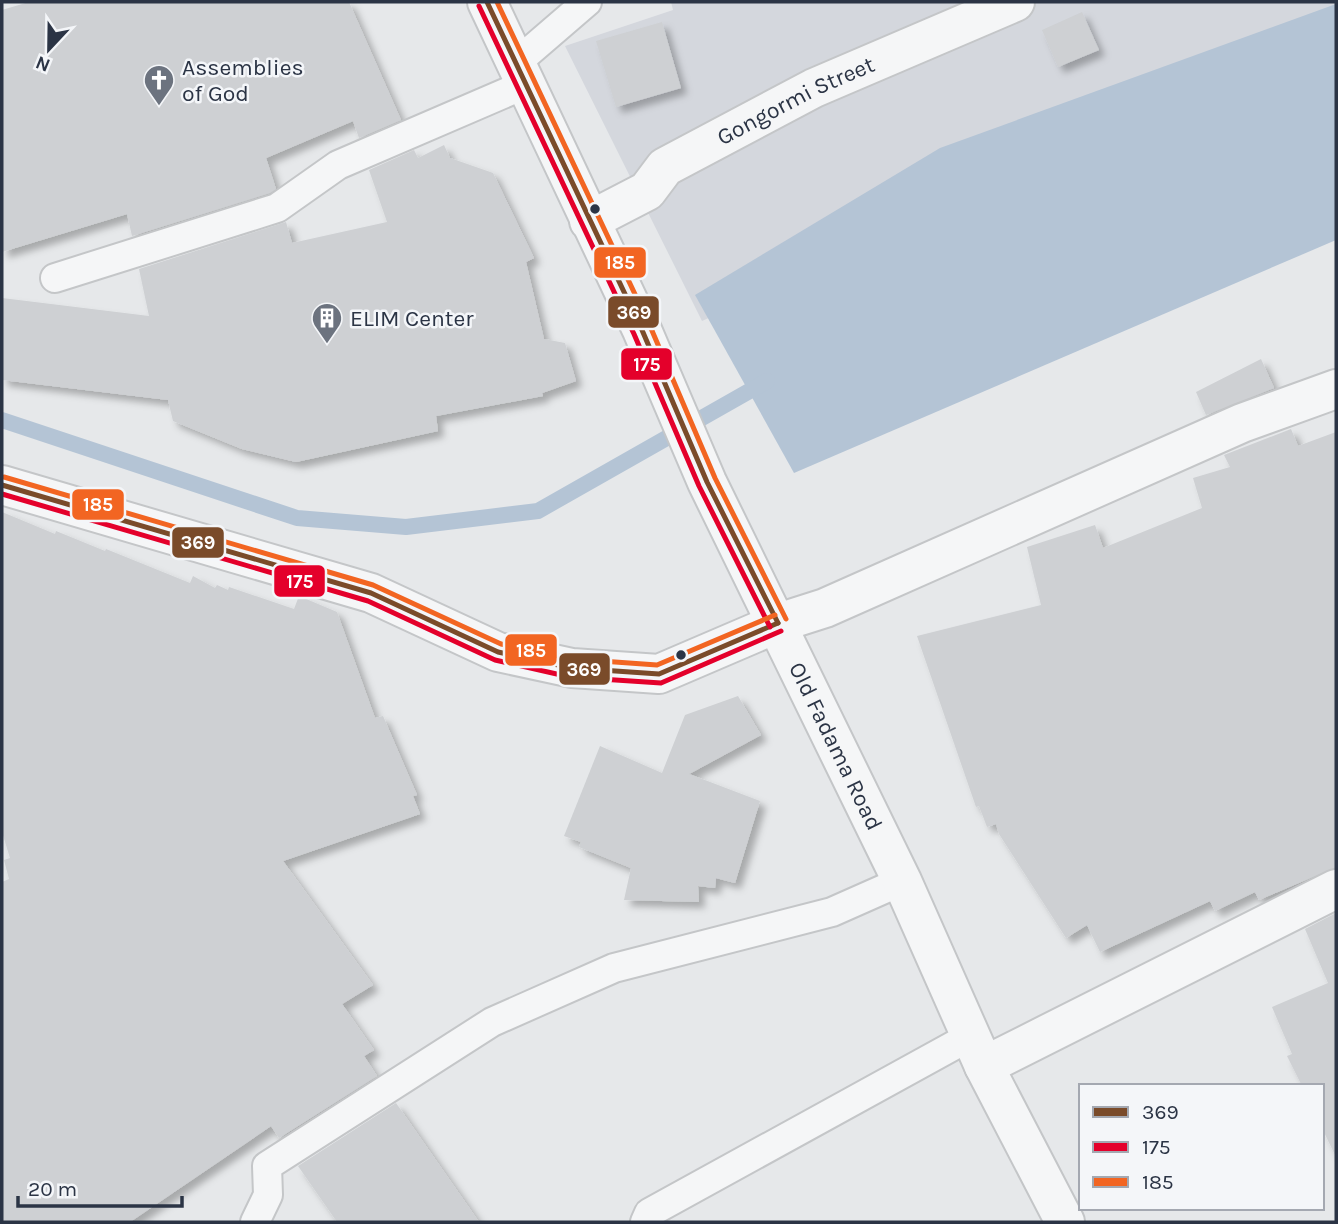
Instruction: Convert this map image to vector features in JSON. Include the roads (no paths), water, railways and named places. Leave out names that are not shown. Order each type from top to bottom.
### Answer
[{"type":"street","name":"Old Fadama Road","points":[[487,2],[642,330],[707,482],[778,622],[902,881],[977,1051],[1065,1222]]},
{"type":"street","name":"Gongormi Street","points":[[589,221],[647,191],[665,167],[814,88],[1015,2]]},
{"type":"street","points":[[2,485],[371,593],[498,652],[572,668],[659,674],[778,622],[825,608],[1242,423],[1336,389]]},
{"type":"street","points":[[977,1051],[1336,889]]},
{"type":"lane","points":[[55,278],[277,208],[338,165],[520,74],[587,2]]},
{"type":"lane","points":[[255,1222],[268,1195],[267,1166],[492,1022],[614,968],[832,912],[902,881]]},
{"type":"lane","points":[[645,1222],[649,1213],[977,1051]]},
{"type":"water","points":[[1336,4],[1336,240],[794,473],[695,295],[940,148]]},
{"type":"waterway","points":[[2,420],[297,518],[406,527],[538,511],[767,381]]},
{"type":"place","name":"Assemblies of God","points":[[159,107]]},
{"type":"place","name":"ELIM Center","points":[[327,345]]}]
